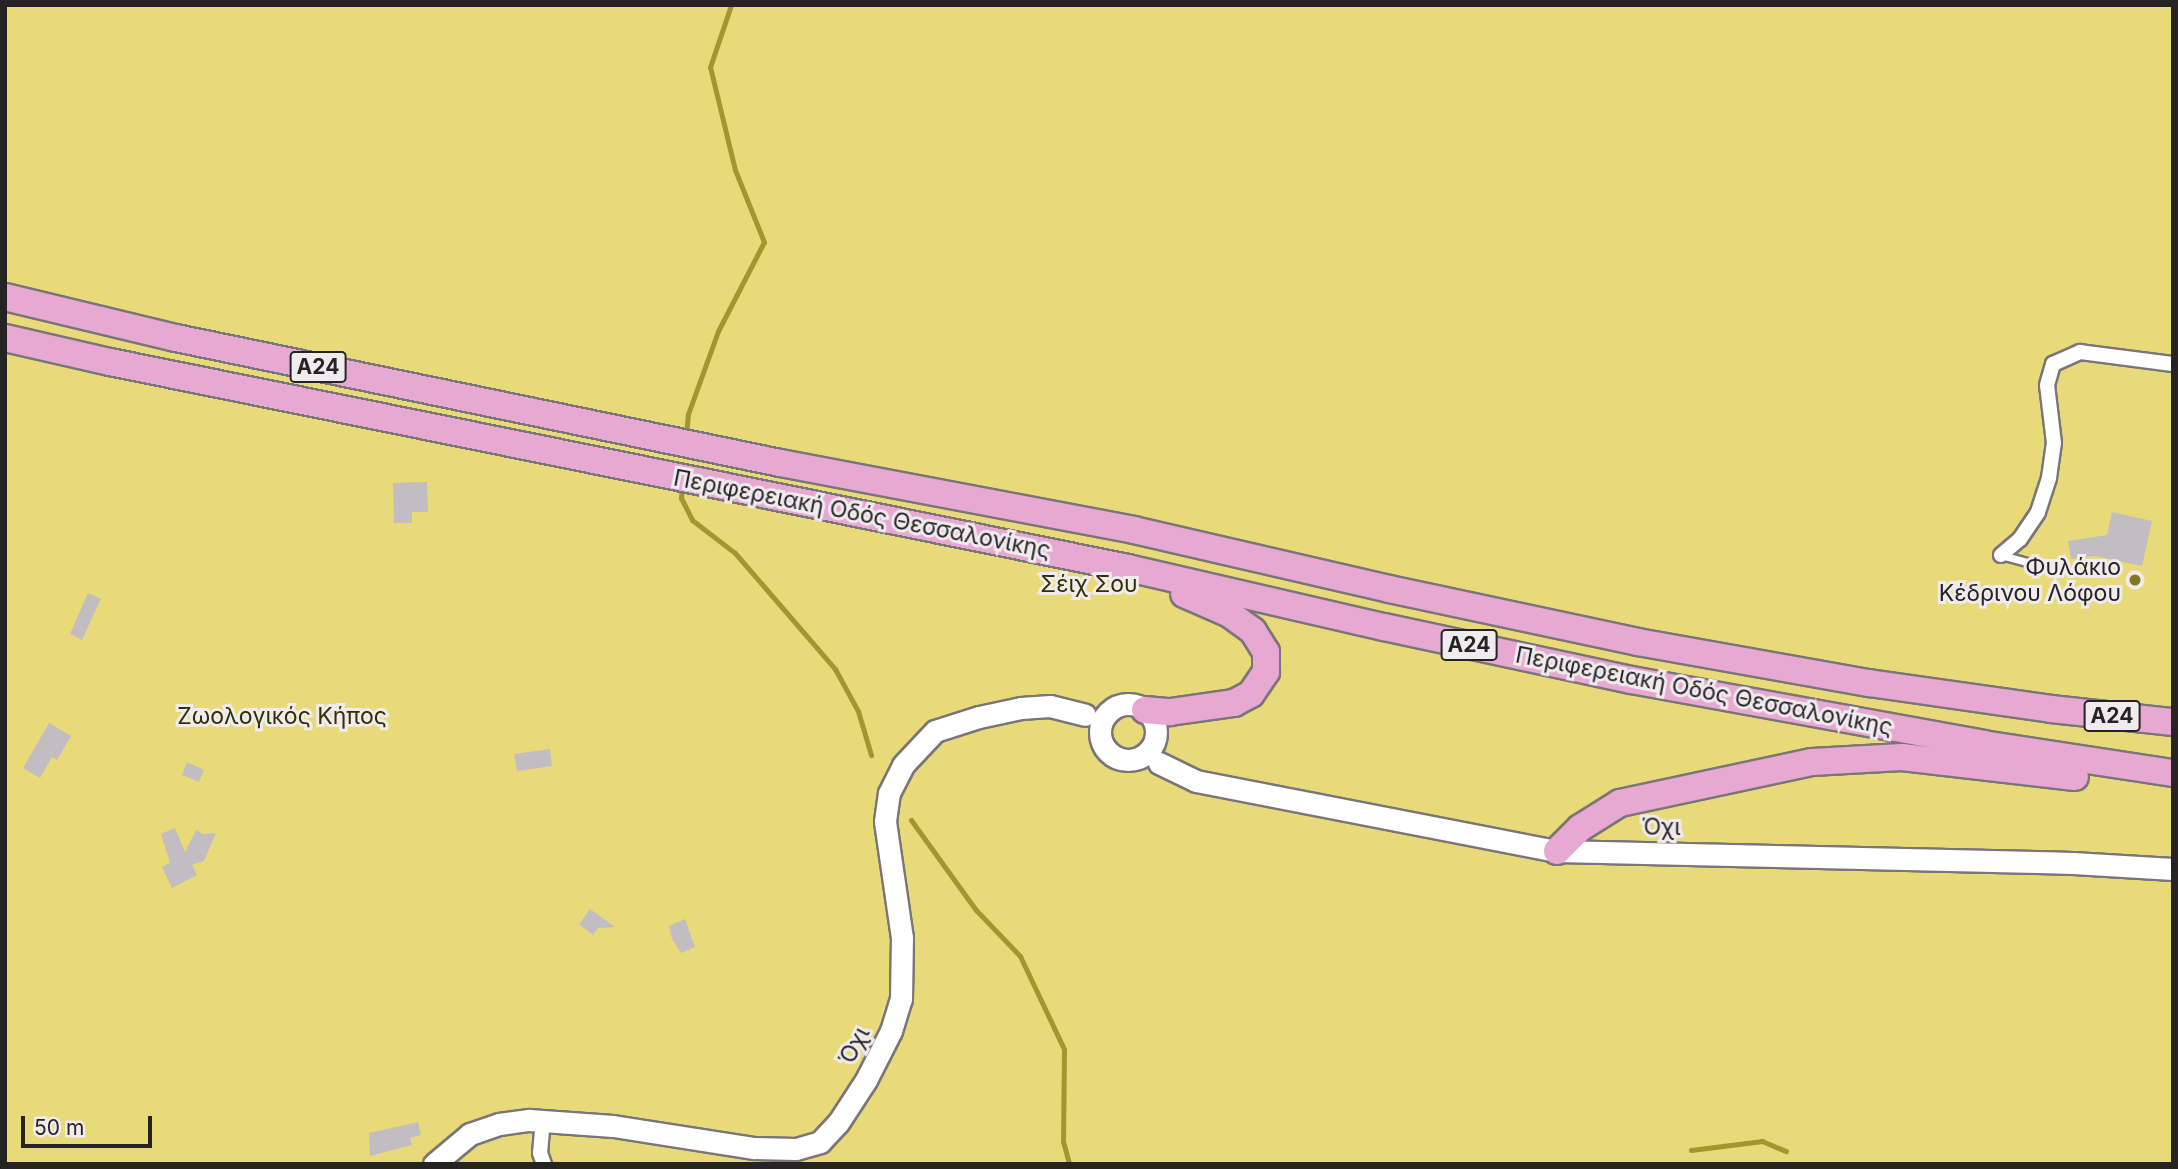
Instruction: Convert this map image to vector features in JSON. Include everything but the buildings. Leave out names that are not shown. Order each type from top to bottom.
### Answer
[{"type":"highway","name":"Περιφερειακή Οδός Θεσσαλονίκης","points":[[5,297],[176,338],[780,463],[1134,530],[1638,642],[1869,683],[2051,709],[2173,722]]},
{"type":"highway","name":"Περιφερειακή Οδός Θεσσαλονίκης","points":[[5,338],[110,362],[1128,568],[1632,680],[1996,746],[2173,773]]},
{"type":"highway","points":[[1128,568],[1230,614],[1253,631],[1267,659],[1266,671],[1257,688],[1234,704],[1170,712],[1145,710]]},
{"type":"highway","points":[[1557,851],[1580,828],[1620,803],[1780,768],[1842,759],[1940,760],[2173,789]]},
{"type":"main road","points":[[1085,715],[1100,734],[1107,751],[1124,760],[1156,753],[1155,725],[1145,710],[1128,704],[1111,710],[1105,716],[1100,734]]},
{"type":"main road","name":"Όχι","points":[[434,1164],[459,1141],[479,1130],[510,1122],[543,1119],[613,1126],[754,1148],[796,1149],[820,1142],[838,1123],[866,1080],[886,1043],[901,999],[902,937],[884,821],[889,793],[902,765],[935,731],[979,717],[1021,708],[1050,706],[1085,715],[1111,710]]},
{"type":"main road","name":"Όχι","points":[[1156,753],[1196,781],[1557,851],[2073,863],[2173,869]]},
{"type":"street","points":[[2001,555],[2020,539],[2038,512],[2049,478],[2054,443],[2047,385],[2053,364],[2080,352],[2173,364]]},
{"type":"street","points":[[543,1119],[540,1153],[544,1164]]},
{"type":"lane","points":[[2001,555],[2034,564]]},
{"type":"green space","name":"Σέιχ Σου","points":[[5,5],[2173,5],[2173,1164],[5,1164]]},
{"type":"waterway","points":[[686,436],[688,414],[718,331],[764,242],[735,170],[710,67],[731,5]]},
{"type":"waterway","points":[[682,484],[681,498],[692,520],[735,553],[835,669],[858,711],[871,755]]},
{"type":"waterway","points":[[911,820],[976,910],[1020,956],[1064,1049],[1063,1141],[1069,1164]]},
{"type":"waterway","points":[[1691,1150],[1762,1141],[1786,1151]]},
{"type":"place","name":"Φυλάκιο Κέδρινου Λόφου","points":[[2135,580]]},
{"type":"park label","name":"Ζωολογικός Κήπος","points":[[282,716]]}]
